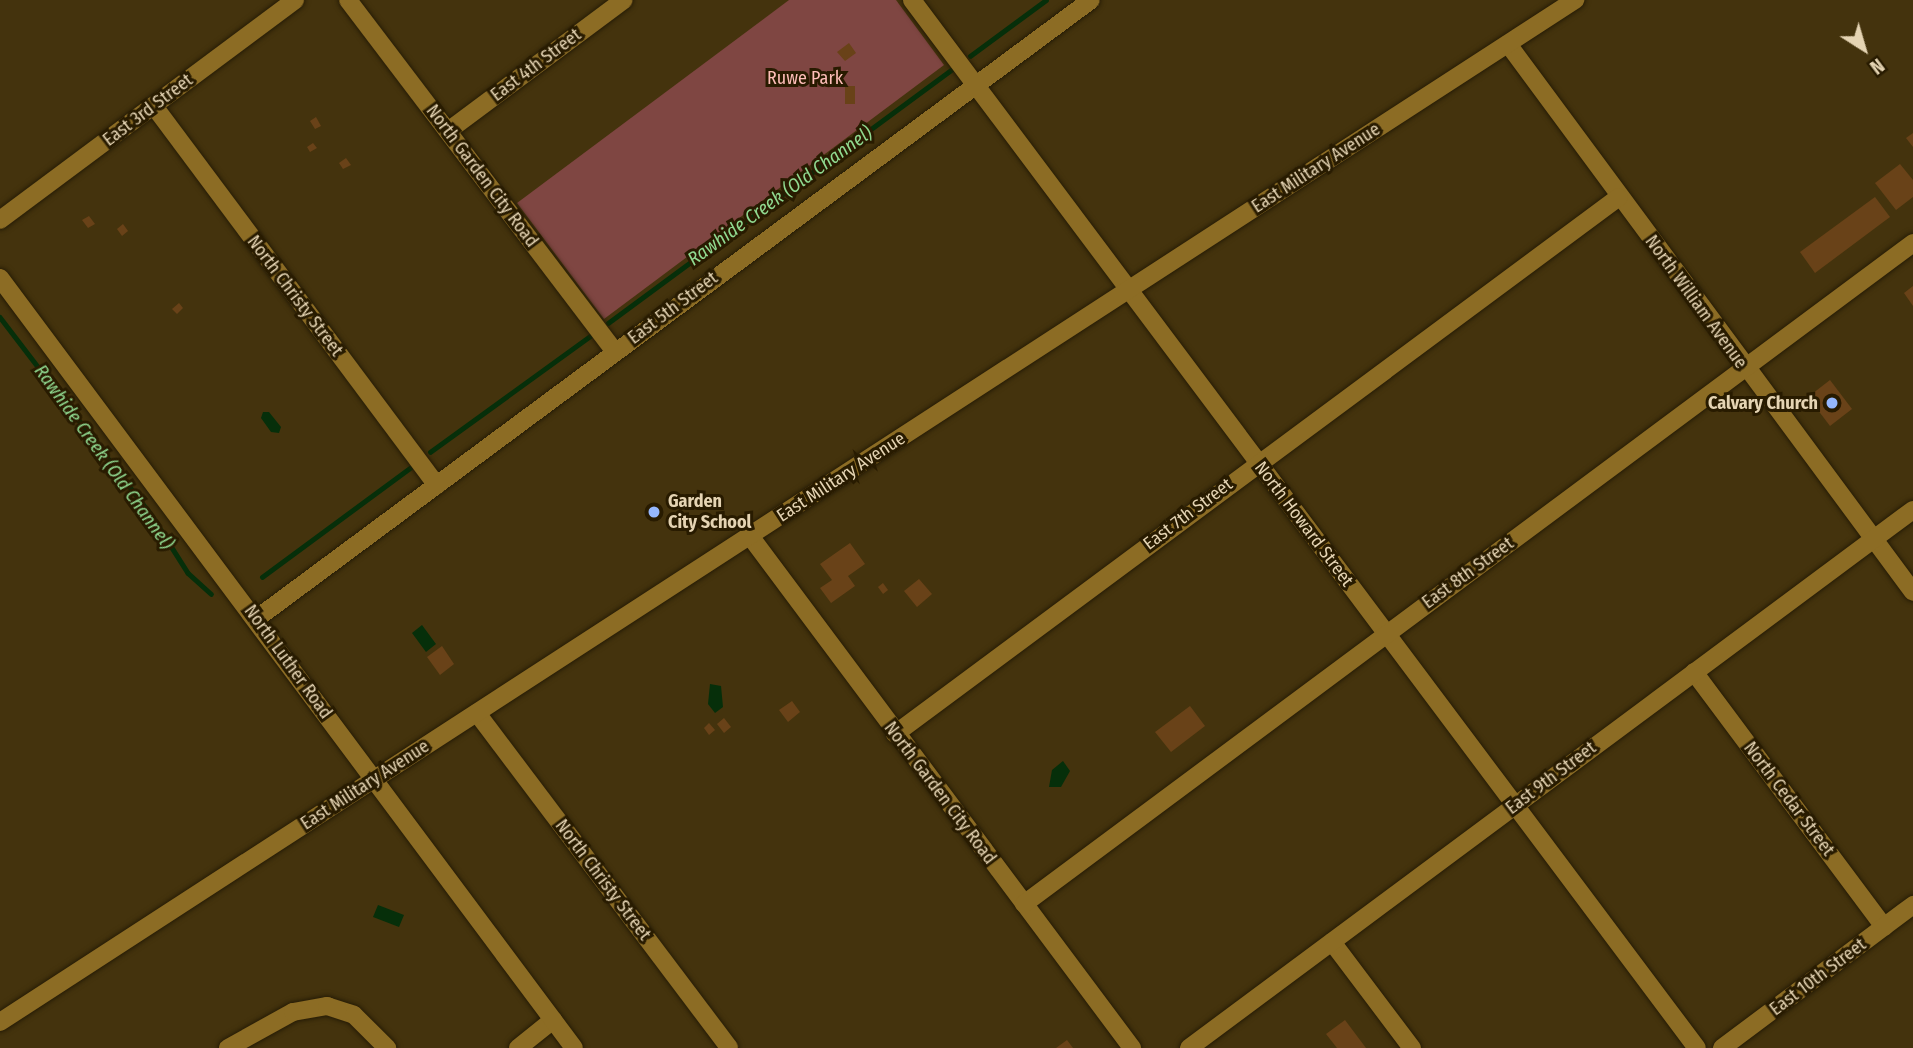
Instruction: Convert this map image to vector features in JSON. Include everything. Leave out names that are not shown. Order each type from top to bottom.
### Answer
[{"type":"street","name":"East 3rd Street","points":[[0,220],[296,0]]},
{"type":"street","name":"North Garden City Road","points":[[348,0],[615,352]]},
{"type":"street","name":"East 4th Street","points":[[448,131],[624,0]]},
{"type":"street","name":"North Howard Street","points":[[912,0],[1131,289],[1513,807],[1697,1048]]},
{"type":"street","name":"East 5th Street","points":[[256,619],[1091,0]]},
{"type":"street","name":"East Military Avenue","points":[[0,1022],[1576,0]]},
{"type":"street","name":"North William Avenue","points":[[1508,44],[1745,369],[1913,592]]},
{"type":"street","name":"North Christy Street","points":[[154,106],[437,485]]},
{"type":"street","name":"East 7th Street","points":[[895,734],[1257,462],[1619,197]]},
{"type":"street","name":"East 8th Street","points":[[1024,904],[1913,243]]},
{"type":"street","name":"North Luther Road","points":[[0,278],[554,1020],[567,1045]]},
{"type":"street","name":"East 9th Street","points":[[1189,1048],[1913,510]]},
{"type":"street","name":"North Garden City Road","points":[[750,536],[895,734],[1132,1048]]},
{"type":"street","name":"North Cedar Street","points":[[1694,672],[1884,927]]},
{"type":"street","name":"North Christy Street","points":[[477,713],[729,1048]]},
{"type":"street","name":"East 10th Street","points":[[1722,1048],[1913,905]]},
{"type":"street","points":[[1332,942],[1412,1048]]},
{"type":"street","points":[[229,1047],[293,1012],[327,1006],[354,1015],[387,1048]]},
{"type":"street","points":[[518,1048],[554,1020]]},
{"type":"green space","name":"Ruwe Park","points":[[789,0],[896,0],[944,65],[604,319],[517,203]]},
{"type":"shaded area","points":[[263,412],[269,412],[281,427],[279,433],[271,432],[261,418]]},
{"type":"shaded area","points":[[422,625],[436,644],[426,652],[412,633]]},
{"type":"shaded area","points":[[710,684],[721,686],[723,707],[715,713],[708,704]]},
{"type":"shaded area","points":[[1063,761],[1070,771],[1061,787],[1049,787],[1052,770]]},
{"type":"shaded area","points":[[378,905],[404,915],[399,927],[373,917]]},
{"type":"building","points":[[849,43],[856,53],[845,61],[837,52]]},
{"type":"building","points":[[845,86],[855,86],[855,104],[845,104]]},
{"type":"building","points":[[316,117],[321,126],[315,129],[310,121]]},
{"type":"building","points":[[1913,133],[1913,147],[1906,138]]},
{"type":"building","points":[[313,143],[317,148],[310,152],[307,147]]},
{"type":"building","points":[[346,158],[351,165],[343,169],[339,163]]},
{"type":"building","points":[[1900,164],[1913,180],[1913,197],[1896,210],[1875,183]]},
{"type":"building","points":[[1875,197],[1890,217],[1815,273],[1800,252]]},
{"type":"building","points":[[89,216],[95,224],[88,228],[82,220]]},
{"type":"building","points":[[123,224],[128,231],[122,236],[117,229]]},
{"type":"building","points":[[1913,286],[1913,306],[1904,293]]},
{"type":"building","points":[[179,303],[183,308],[177,314],[172,309]]},
{"type":"building","points":[[1830,380],[1852,409],[1830,426],[1808,397]]},
{"type":"building","points":[[850,543],[865,564],[848,576],[855,586],[831,603],[820,588],[832,580],[820,564]]},
{"type":"building","points":[[919,579],[932,594],[917,607],[904,591]]},
{"type":"building","points":[[883,583],[888,590],[883,594],[878,587]]},
{"type":"building","points":[[442,646],[454,664],[440,675],[427,657]]},
{"type":"building","points":[[792,701],[800,712],[788,722],[779,710]]},
{"type":"building","points":[[1190,706],[1205,726],[1171,752],[1155,732]]},
{"type":"building","points":[[724,718],[731,727],[724,733],[717,724]]},
{"type":"building","points":[[709,723],[715,730],[709,735],[704,728]]},
{"type":"building","points":[[1345,1020],[1366,1048],[1337,1048],[1326,1034]]},
{"type":"building","points":[[1067,1040],[1073,1048],[1056,1048]]},
{"type":"waterway","name":"Rawhide Creek (Old Channel)","points":[[970,56],[1046,0]]},
{"type":"waterway","name":"Rawhide Creek (Old Channel)","points":[[608,323],[951,70]]},
{"type":"waterway","name":"Rawhide Creek (Old Channel)","points":[[0,317],[152,516],[188,573],[211,594]]},
{"type":"waterway","name":"Rawhide Creek (Old Channel)","points":[[430,452],[590,336]]},
{"type":"waterway","name":"Rawhide Creek (Old Channel)","points":[[262,577],[410,468]]},
{"type":"place","name":"Calvary Church","points":[[1832,403]]},
{"type":"place","name":"Garden City School","points":[[654,512]]}]
